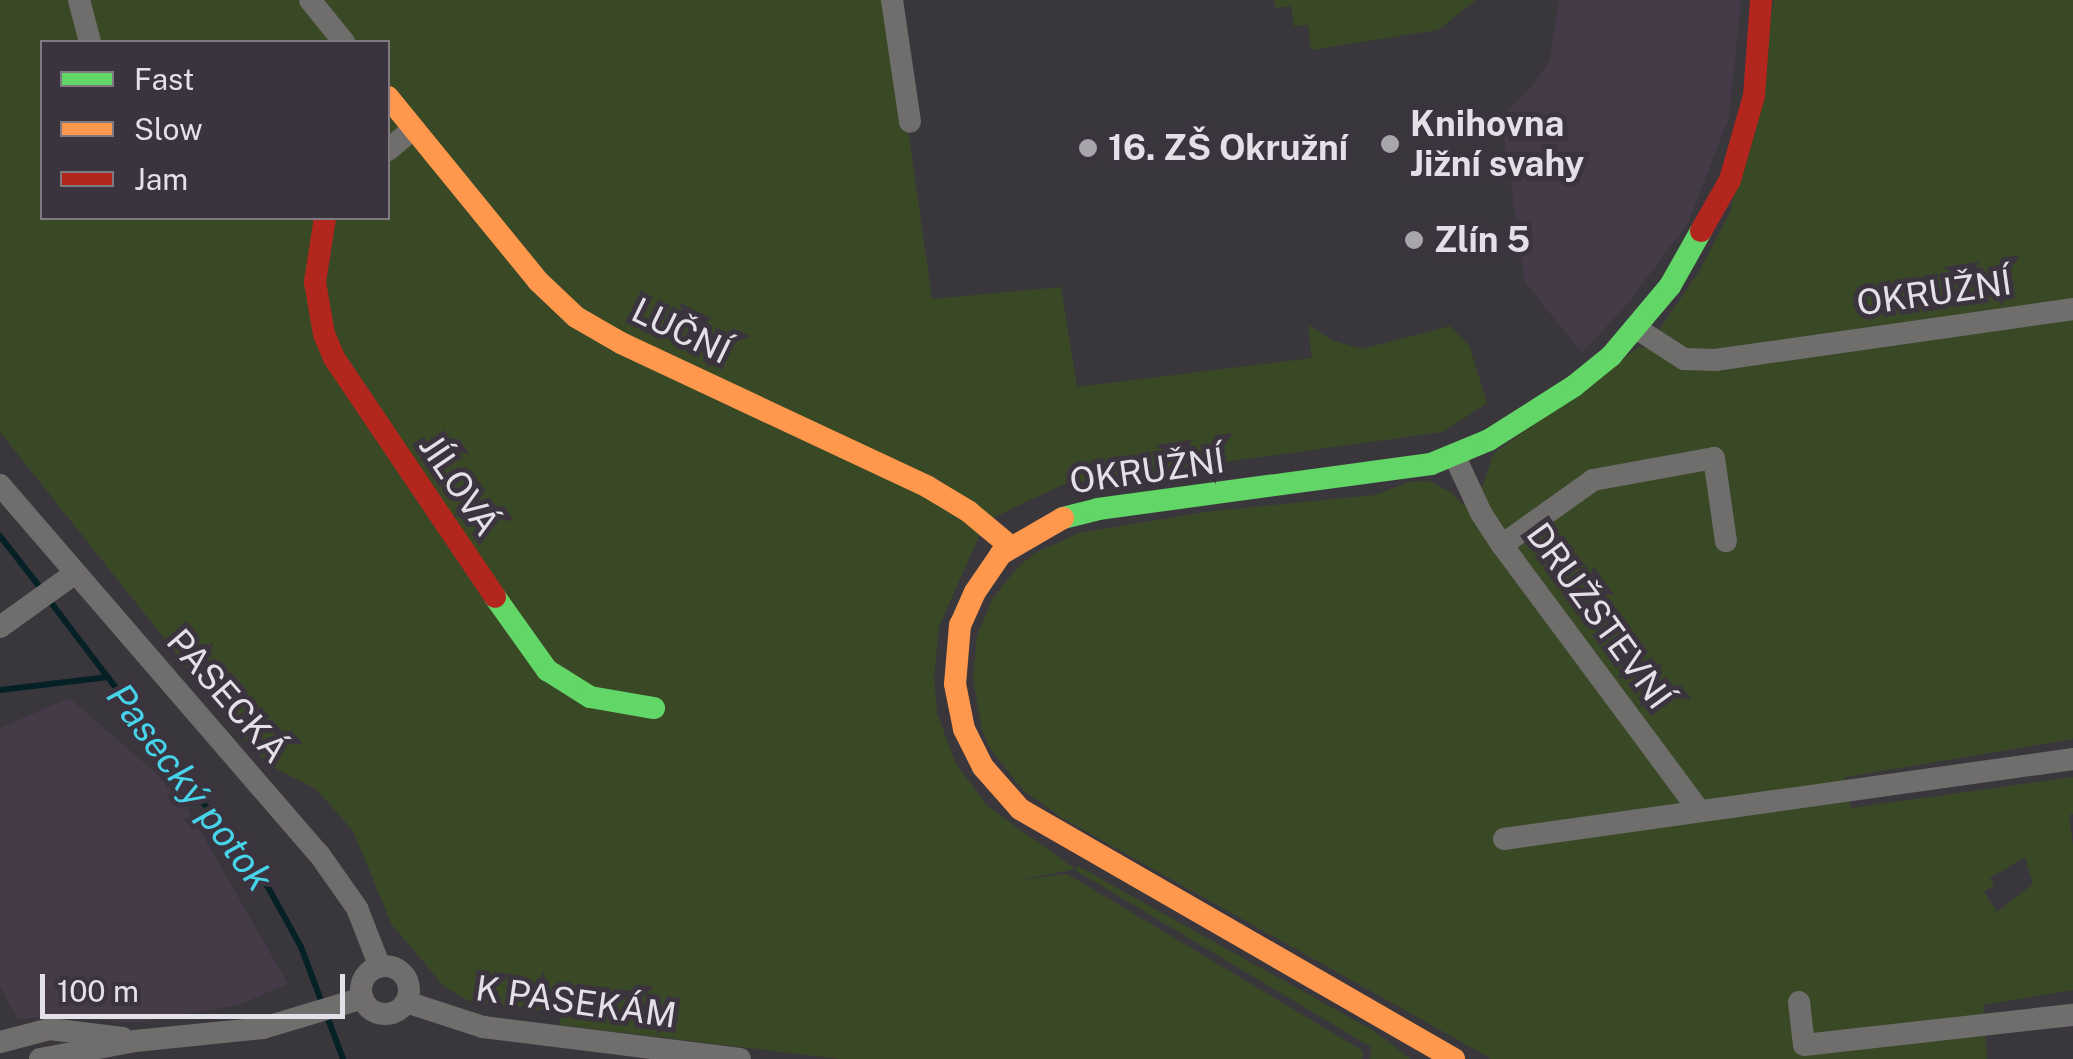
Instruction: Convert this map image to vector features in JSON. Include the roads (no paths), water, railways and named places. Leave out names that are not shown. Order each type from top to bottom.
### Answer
[{"type":"street","points":[[79,0],[89,40]]},
{"type":"street","points":[[310,0],[342,40]]},
{"type":"street","points":[[892,0],[910,122]]},
{"type":"street","name":"OKRUŽNÍ","points":[[1450,1058],[1038,822],[1004,795],[983,767],[964,730],[954,662],[966,608],[986,574],[1010,546],[1037,528],[1082,512],[1316,483],[1455,457],[1526,420],[1574,386],[1636,328],[1670,286],[1730,180],[1754,96],[1761,0]]},
{"type":"street","name":"LUČNÍ","points":[[390,100],[538,281],[576,317],[621,343],[928,487],[968,511],[1010,546]]},
{"type":"street","points":[[390,148],[413,129]]},
{"type":"street","name":"JÍLOVÁ","points":[[325,220],[315,282],[324,334],[334,358],[416,485],[547,670],[590,697],[654,708]]},
{"type":"street","name":"OKRUŽNÍ","points":[[1636,328],[1684,359],[1715,360],[2073,309]]},
{"type":"street","name":"DRUŽSTEVNÍ","points":[[1455,457],[1481,513],[1502,544],[1698,809]]},
{"type":"street","points":[[1502,544],[1593,480],[1714,458],[1726,542]]},
{"type":"street","name":"PASECKÁ","points":[[0,484],[66,581],[329,867],[356,908],[380,967]]},
{"type":"street","points":[[0,627],[66,581]]},
{"type":"street","points":[[1504,839],[1698,809],[2073,760]]},
{"type":"street","points":[[380,967],[395,969],[406,980],[406,1002],[386,1014],[372,1010],[363,998],[365,978],[380,967]]},
{"type":"street","points":[[40,1059],[135,1041],[263,1028],[363,998]]},
{"type":"street","name":"K PASEKÁM","points":[[406,1002],[483,1027],[740,1059]]},
{"type":"street","points":[[1799,1002],[1804,1044],[2073,1015]]},
{"type":"street","points":[[0,1042],[67,1028],[135,1041]]},
{"type":"waterway","name":"Pasecký potok","points":[[0,536],[42,590]]},
{"type":"waterway","name":"Pasecký potok","points":[[49,600],[269,889],[301,947],[343,1059]]},
{"type":"waterway","points":[[0,690],[108,677]]},
{"type":"place","name":"Knihovna Jižní svahy","points":[[1390,144]]},
{"type":"place","name":"16. ZŠ Okružní","points":[[1088,148]]},
{"type":"place","name":"Zlín 5","points":[[1414,240]]}]
